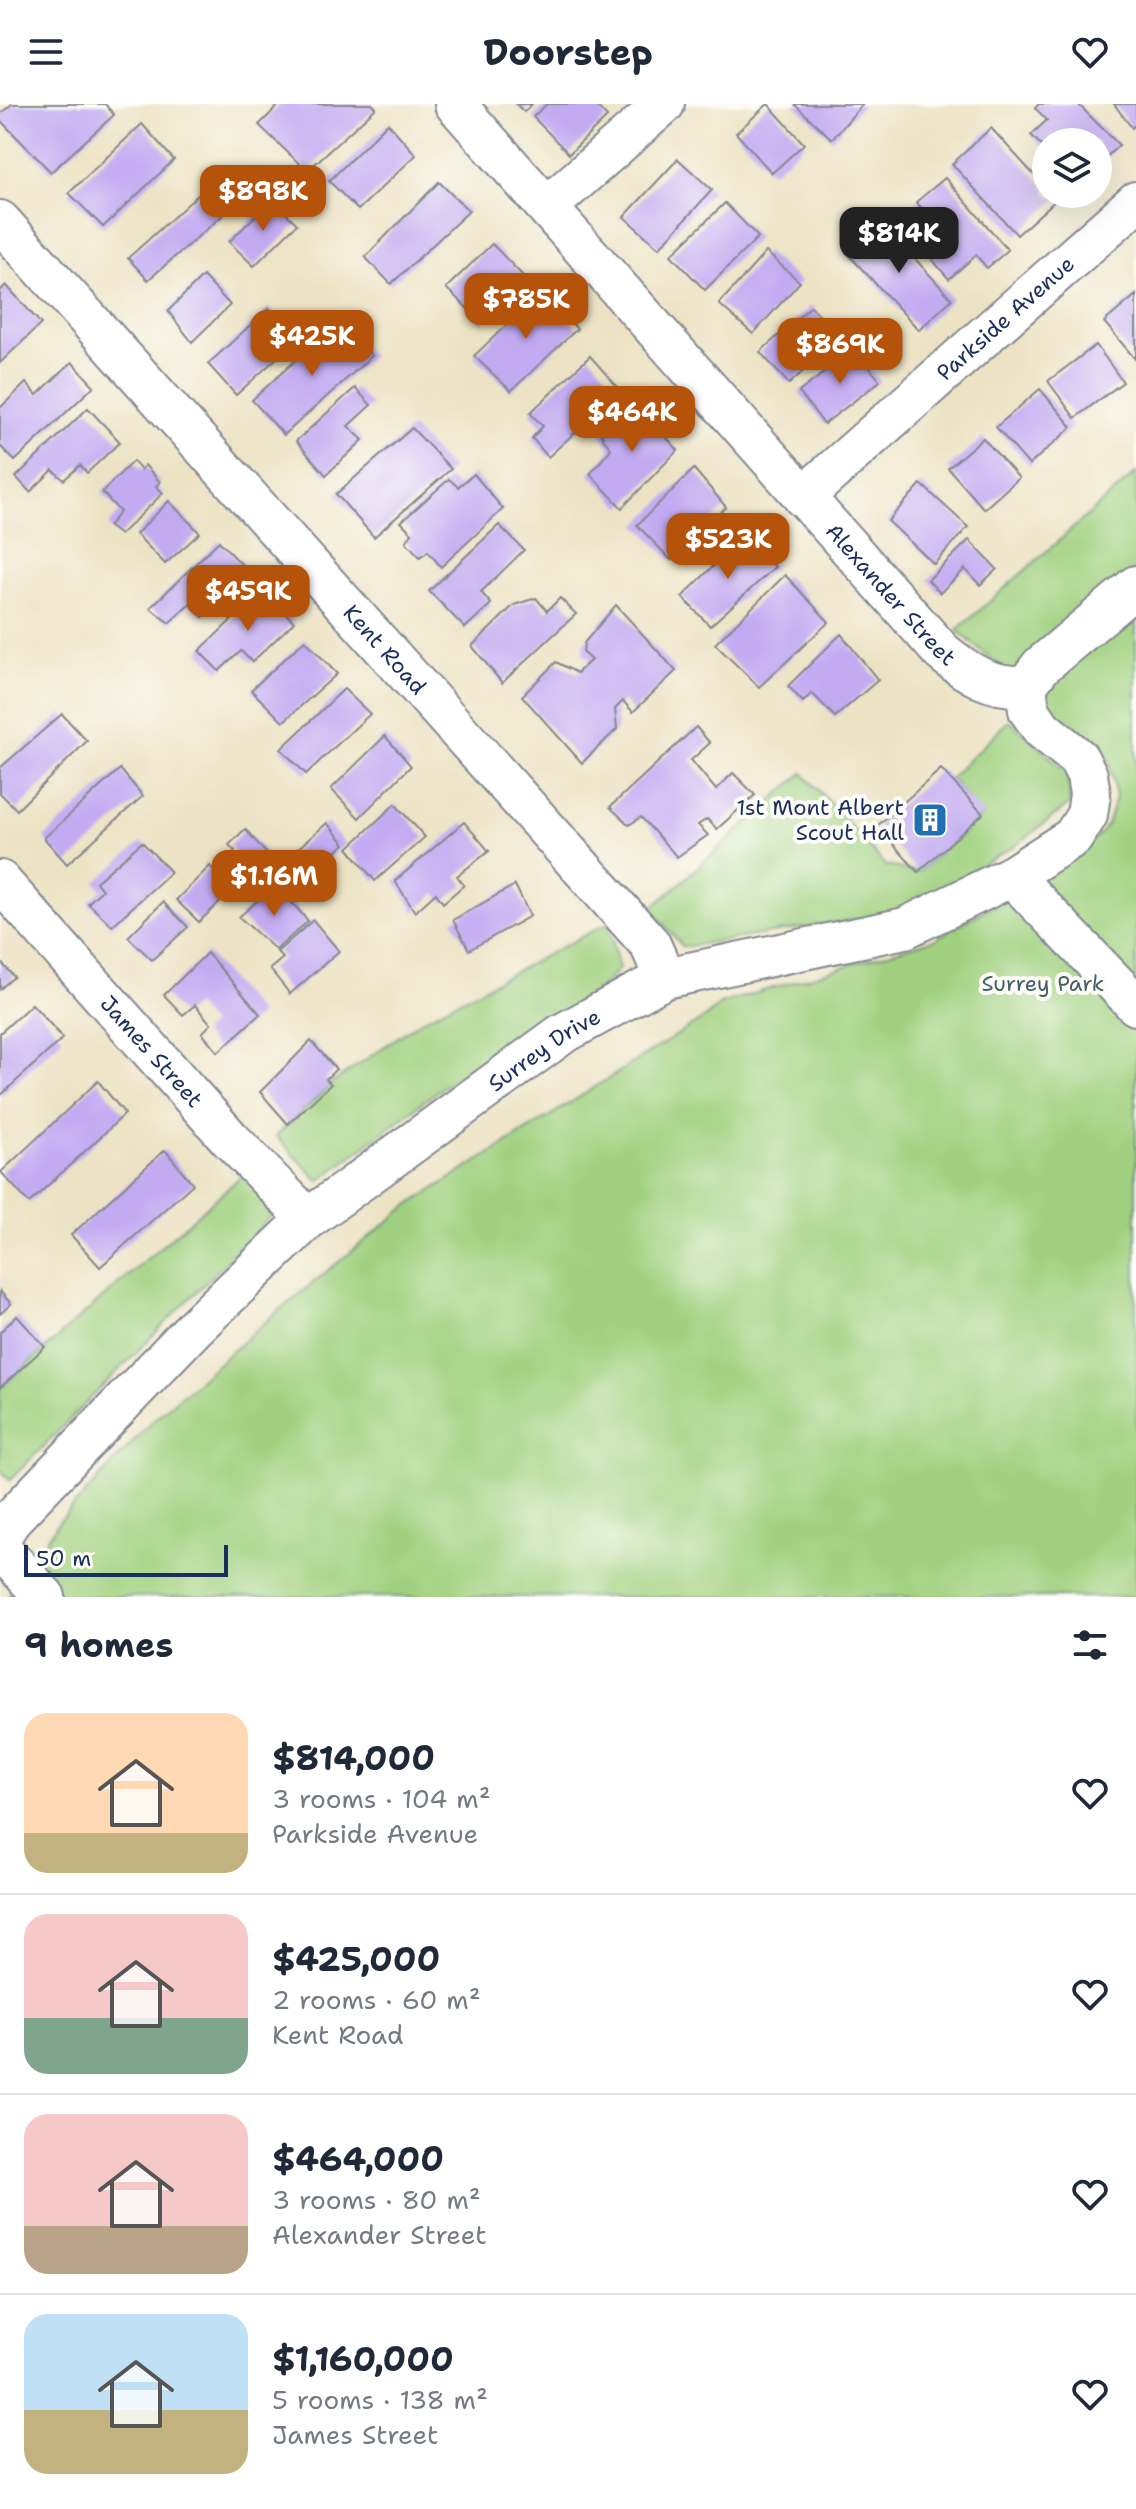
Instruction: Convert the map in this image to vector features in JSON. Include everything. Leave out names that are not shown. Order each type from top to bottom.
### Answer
[{"type":"street","name":"Alexander Street","points":[[455,104],[942,652],[964,670],[1002,688],[1034,686]]},
{"type":"street","points":[[547,207],[664,104]]},
{"type":"street","name":"Parkside Avenue","points":[[803,497],[1136,202]]},
{"type":"street","name":"Kent Road","points":[[0,221],[650,944],[665,978]]},
{"type":"street","points":[[1034,686],[1136,586]]},
{"type":"street","name":"Surrey Drive","points":[[3,1528],[195,1327],[308,1219],[562,1034],[665,978],[905,928],[1012,876],[1073,837],[1087,815],[1090,794],[1087,775],[1078,758],[1042,729],[1034,686]]},
{"type":"street","points":[[1012,876],[1136,1005]]},
{"type":"street","name":"James Street","points":[[0,881],[220,1127],[308,1219]]},
{"type":"street","points":[[3,1528],[45,1597]]},
{"type":"green space","name":"Surrey Park","points":[[1136,473],[1136,1597],[8,1597],[21,1570],[30,1564],[59,1522],[152,1421],[270,1318],[406,1207],[707,1016],[720,1004],[935,939],[1084,852],[1107,825],[1116,797],[1109,759],[957,630]]},
{"type":"green space","points":[[1009,720],[1068,773],[1070,804],[1015,846],[896,913],[683,947],[651,909],[803,773],[886,866],[918,872],[982,815],[950,778]]},
{"type":"green space","points":[[608,923],[619,969],[598,990],[444,1086],[319,1181],[276,1136],[331,1084],[422,1020]]},
{"type":"green space","points":[[247,1171],[279,1208],[10,1480],[0,1469],[0,1388]]},
{"type":"building","points":[[12,104],[105,104],[114,115],[51,172],[0,120],[0,114]]},
{"type":"building","points":[[280,104],[372,104],[376,108],[307,171],[259,125]]},
{"type":"building","points":[[516,104],[532,104],[524,112]]},
{"type":"building","points":[[547,104],[595,104],[607,117],[569,154],[533,117]]},
{"type":"building","points":[[768,104],[804,144],[772,173],[736,133]]},
{"type":"building","points":[[794,104],[863,104],[832,139]]},
{"type":"building","points":[[1039,104],[1078,104],[1102,128],[1038,128],[1047,120],[1035,108]]},
{"type":"building","points":[[1114,104],[1136,104],[1136,124],[1132,128]]},
{"type":"building","points":[[388,123],[416,155],[358,210],[329,181]]},
{"type":"building","points":[[142,124],[174,160],[103,227],[69,193]]},
{"type":"building","points":[[991,128],[1032,173],[1032,208],[1047,208],[1017,235],[952,164]]},
{"type":"building","points":[[1112,138],[1119,145],[1112,152]]},
{"type":"building","points":[[678,159],[712,190],[659,248],[624,217]]},
{"type":"building","points":[[945,178],[1008,250],[987,268],[976,255],[949,279],[916,241],[936,224],[916,202]]},
{"type":"building","points":[[439,182],[469,211],[391,284],[365,257]]},
{"type":"building","points":[[200,193],[223,215],[148,280],[128,258]]},
{"type":"building","points":[[272,199],[297,224],[254,266],[229,242]]},
{"type":"building","points":[[725,203],[758,237],[705,290],[671,255]]},
{"type":"building","points":[[879,220],[952,299],[919,330],[846,252]]},
{"type":"building","points":[[492,244],[528,281],[483,323],[446,288]]},
{"type":"building","points":[[766,252],[800,282],[753,334],[719,304]]},
{"type":"building","points":[[203,276],[230,305],[192,342],[168,311]]},
{"type":"building","points":[[6,285],[41,324],[0,363],[0,291]]},
{"type":"building","points":[[543,290],[577,329],[511,391],[474,356]]},
{"type":"building","points":[[1136,295],[1136,360],[1104,322]]},
{"type":"building","points":[[811,306],[840,338],[789,384],[760,352]]},
{"type":"building","points":[[269,308],[299,338],[236,395],[208,364]]},
{"type":"building","points":[[339,321],[372,356],[284,435],[252,400]]},
{"type":"building","points":[[1096,345],[1123,382],[1075,418],[1048,381]]},
{"type":"building","points":[[855,349],[880,381],[824,424],[799,392]]},
{"type":"building","points":[[590,356],[621,391],[548,457],[532,438],[543,426],[530,413]]},
{"type":"building","points":[[72,362],[94,386],[15,461],[0,446],[0,408],[26,383],[37,395]]},
{"type":"building","points":[[355,388],[371,405],[348,426],[363,440],[326,475],[296,441]]},
{"type":"building","points":[[1040,389],[1072,427],[1029,465],[996,427]]},
{"type":"building","points":[[632,400],[678,450],[622,508],[590,474],[611,449],[601,435]]},
{"type":"building","points":[[88,408],[120,442],[87,473],[80,465],[64,480],[53,470],[30,492],[16,477]]},
{"type":"building","points":[[412,428],[451,469],[374,537],[336,494]]},
{"type":"building","points":[[983,438],[1019,478],[984,509],[948,468]]},
{"type":"building","points":[[133,461],[141,470],[145,465],[160,482],[156,486],[163,493],[120,535],[108,526],[120,512],[102,492]]},
{"type":"building","points":[[694,469],[726,507],[671,560],[637,525]]},
{"type":"building","points":[[474,474],[503,509],[441,567],[428,551],[420,557],[406,542],[412,533],[401,522],[449,479],[458,487]]},
{"type":"building","points":[[921,484],[968,527],[934,564],[888,521]]},
{"type":"building","points":[[169,501],[200,533],[165,564],[136,534]]},
{"type":"building","points":[[499,525],[524,550],[481,592],[491,604],[465,628],[429,591]]},
{"type":"building","points":[[745,535],[775,567],[710,626],[682,597]]},
{"type":"building","points":[[969,540],[997,569],[980,585],[965,569],[940,593],[928,580]]},
{"type":"building","points":[[219,541],[251,574],[203,617],[190,604],[169,623],[150,608]]},
{"type":"building","points":[[785,575],[829,622],[759,687],[715,644]]},
{"type":"building","points":[[258,595],[268,606],[274,601],[294,622],[252,662],[241,651],[219,671],[199,651]]},
{"type":"building","points":[[536,598],[547,611],[560,598],[576,614],[502,683],[472,646],[514,605]]},
{"type":"building","points":[[616,605],[676,671],[633,712],[623,701],[615,709],[617,729],[582,763],[522,696],[556,662],[577,673],[591,660],[583,653],[584,643]]},
{"type":"building","points":[[841,634],[878,680],[835,717],[812,693],[803,702],[788,686]]},
{"type":"building","points":[[305,640],[337,674],[283,722],[251,690]]},
{"type":"building","points":[[344,689],[370,714],[306,774],[281,749]]},
{"type":"building","points":[[62,714],[87,741],[17,810],[0,793],[0,768]]},
{"type":"building","points":[[696,727],[710,743],[691,760],[716,790],[733,773],[755,795],[717,829],[707,819],[698,825],[708,835],[677,857],[641,817],[629,825],[610,807]]},
{"type":"building","points":[[385,736],[411,766],[359,818],[331,789]]},
{"type":"building","points":[[120,769],[143,796],[67,864],[44,838]]},
{"type":"building","name":"1st Mont Albert Scout Hall","points":[[941,769],[983,814],[918,872],[877,826]]},
{"type":"building","points":[[395,804],[425,837],[375,881],[348,848]]},
{"type":"building","points":[[464,822],[489,851],[457,876],[464,885],[443,903],[436,893],[415,912],[395,881]]},
{"type":"building","points":[[327,823],[345,844],[295,887],[282,871],[291,863],[287,858]]},
{"type":"building","points":[[245,829],[267,854],[237,883],[219,867],[235,851],[229,845]]},
{"type":"building","points":[[142,842],[171,872],[112,926],[88,903],[102,890],[96,882]]},
{"type":"building","points":[[210,866],[232,890],[199,922],[176,900]]},
{"type":"building","points":[[276,884],[308,921],[276,950],[239,917]]},
{"type":"building","points":[[515,885],[530,916],[469,950],[453,920]]},
{"type":"building","points":[[163,902],[188,927],[152,960],[128,937]]},
{"type":"building","points":[[313,920],[339,951],[290,994],[270,969],[283,958],[277,952]]},
{"type":"building","points":[[207,953],[260,1014],[218,1052],[202,1033],[211,1024],[195,1005],[183,1015],[164,995]]},
{"type":"building","points":[[0,961],[14,977],[0,989]]},
{"type":"building","points":[[32,1004],[63,1038],[0,1096],[0,1033]]},
{"type":"building","points":[[311,1041],[336,1069],[326,1079],[331,1084],[288,1124],[260,1092]]},
{"type":"building","points":[[98,1081],[125,1114],[29,1203],[1,1172]]},
{"type":"building","points":[[165,1150],[193,1184],[100,1267],[71,1235]]},
{"type":"building","points":[[0,1291],[11,1304],[0,1314]]},
{"type":"building","points":[[17,1316],[45,1347],[0,1388],[0,1332]]},
{"type":"place","name":"1st Mont Albert Scout Hall","points":[[930,820]]}]
